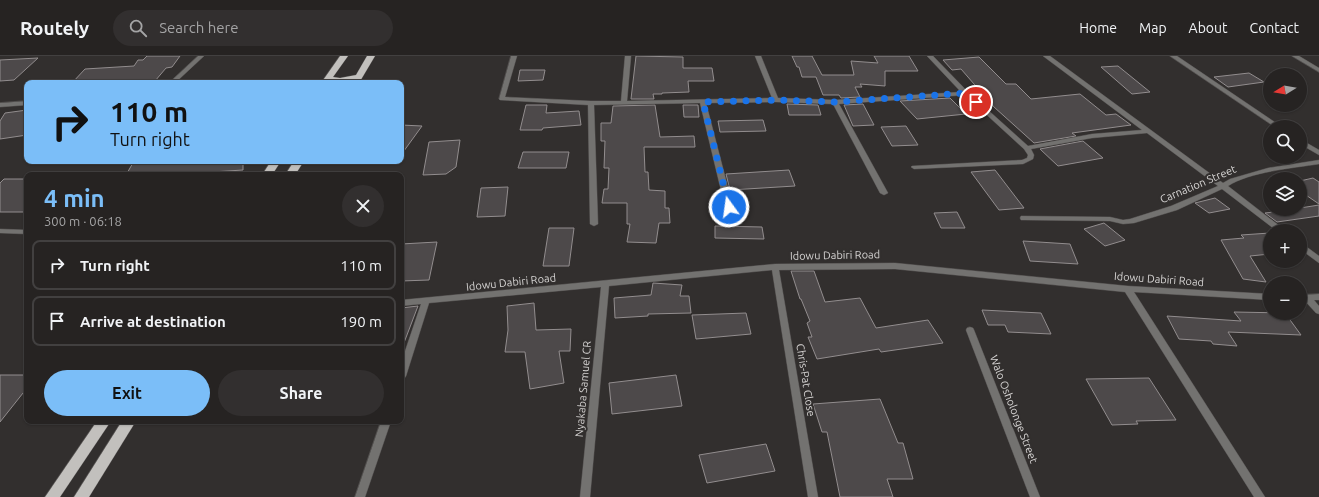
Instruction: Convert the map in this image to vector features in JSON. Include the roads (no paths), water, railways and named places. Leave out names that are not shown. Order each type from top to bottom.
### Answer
[{"type":"highway","points":[[326,80],[344,56]]},
{"type":"highway","points":[[326,80],[357,80],[371,56]]},
{"type":"highway","points":[[52,497],[102,424]]},
{"type":"highway","points":[[81,497],[127,424]]},
{"type":"street","points":[[175,80],[201,56]]},
{"type":"street","points":[[514,56],[502,99],[591,103],[776,100],[835,102],[966,93]]},
{"type":"street","points":[[624,102],[628,56]]},
{"type":"street","points":[[758,56],[776,100]]},
{"type":"street","points":[[914,167],[1023,162],[1030,159],[1031,155],[1027,148],[966,93],[930,56]]},
{"type":"street","points":[[1046,56],[1273,224]]},
{"type":"street","points":[[1173,56],[1269,120]]},
{"type":"street","points":[[1295,56],[1319,70]]},
{"type":"street","points":[[703,102],[729,207]]},
{"type":"street","points":[[835,102],[884,193]]},
{"type":"street","points":[[0,105],[24,103]]},
{"type":"street","points":[[591,103],[594,224]]},
{"type":"street","points":[[1027,148],[1092,136],[1148,131]]},
{"type":"street","points":[[1307,145],[1319,153]]},
{"type":"street","name":"Carnation Street","points":[[1024,218],[1110,220],[1123,222],[1131,221],[1174,208],[1223,186],[1232,180],[1268,170],[1319,162]]},
{"type":"street","points":[[0,231],[24,232]]},
{"type":"street","points":[[1307,251],[1319,260]]},
{"type":"street","name":"Idowu Dabiri Road","points":[[404,303],[775,267],[895,266],[1128,289],[1263,297]]},
{"type":"street","name":"Chris-Pat Close","points":[[775,267],[813,497]]},
{"type":"street","name":"Nyakaba Samuel CR","points":[[585,497],[605,283]]},
{"type":"street","points":[[1128,289],[1260,497]]},
{"type":"street","points":[[1307,299],[1319,297]]},
{"type":"street","points":[[404,367],[426,301]]},
{"type":"street","points":[[1307,301],[1319,311]]},
{"type":"street","name":"Walo Osholonge Street","points":[[970,330],[1035,497]]},
{"type":"street","points":[[360,497],[385,424]]}]
